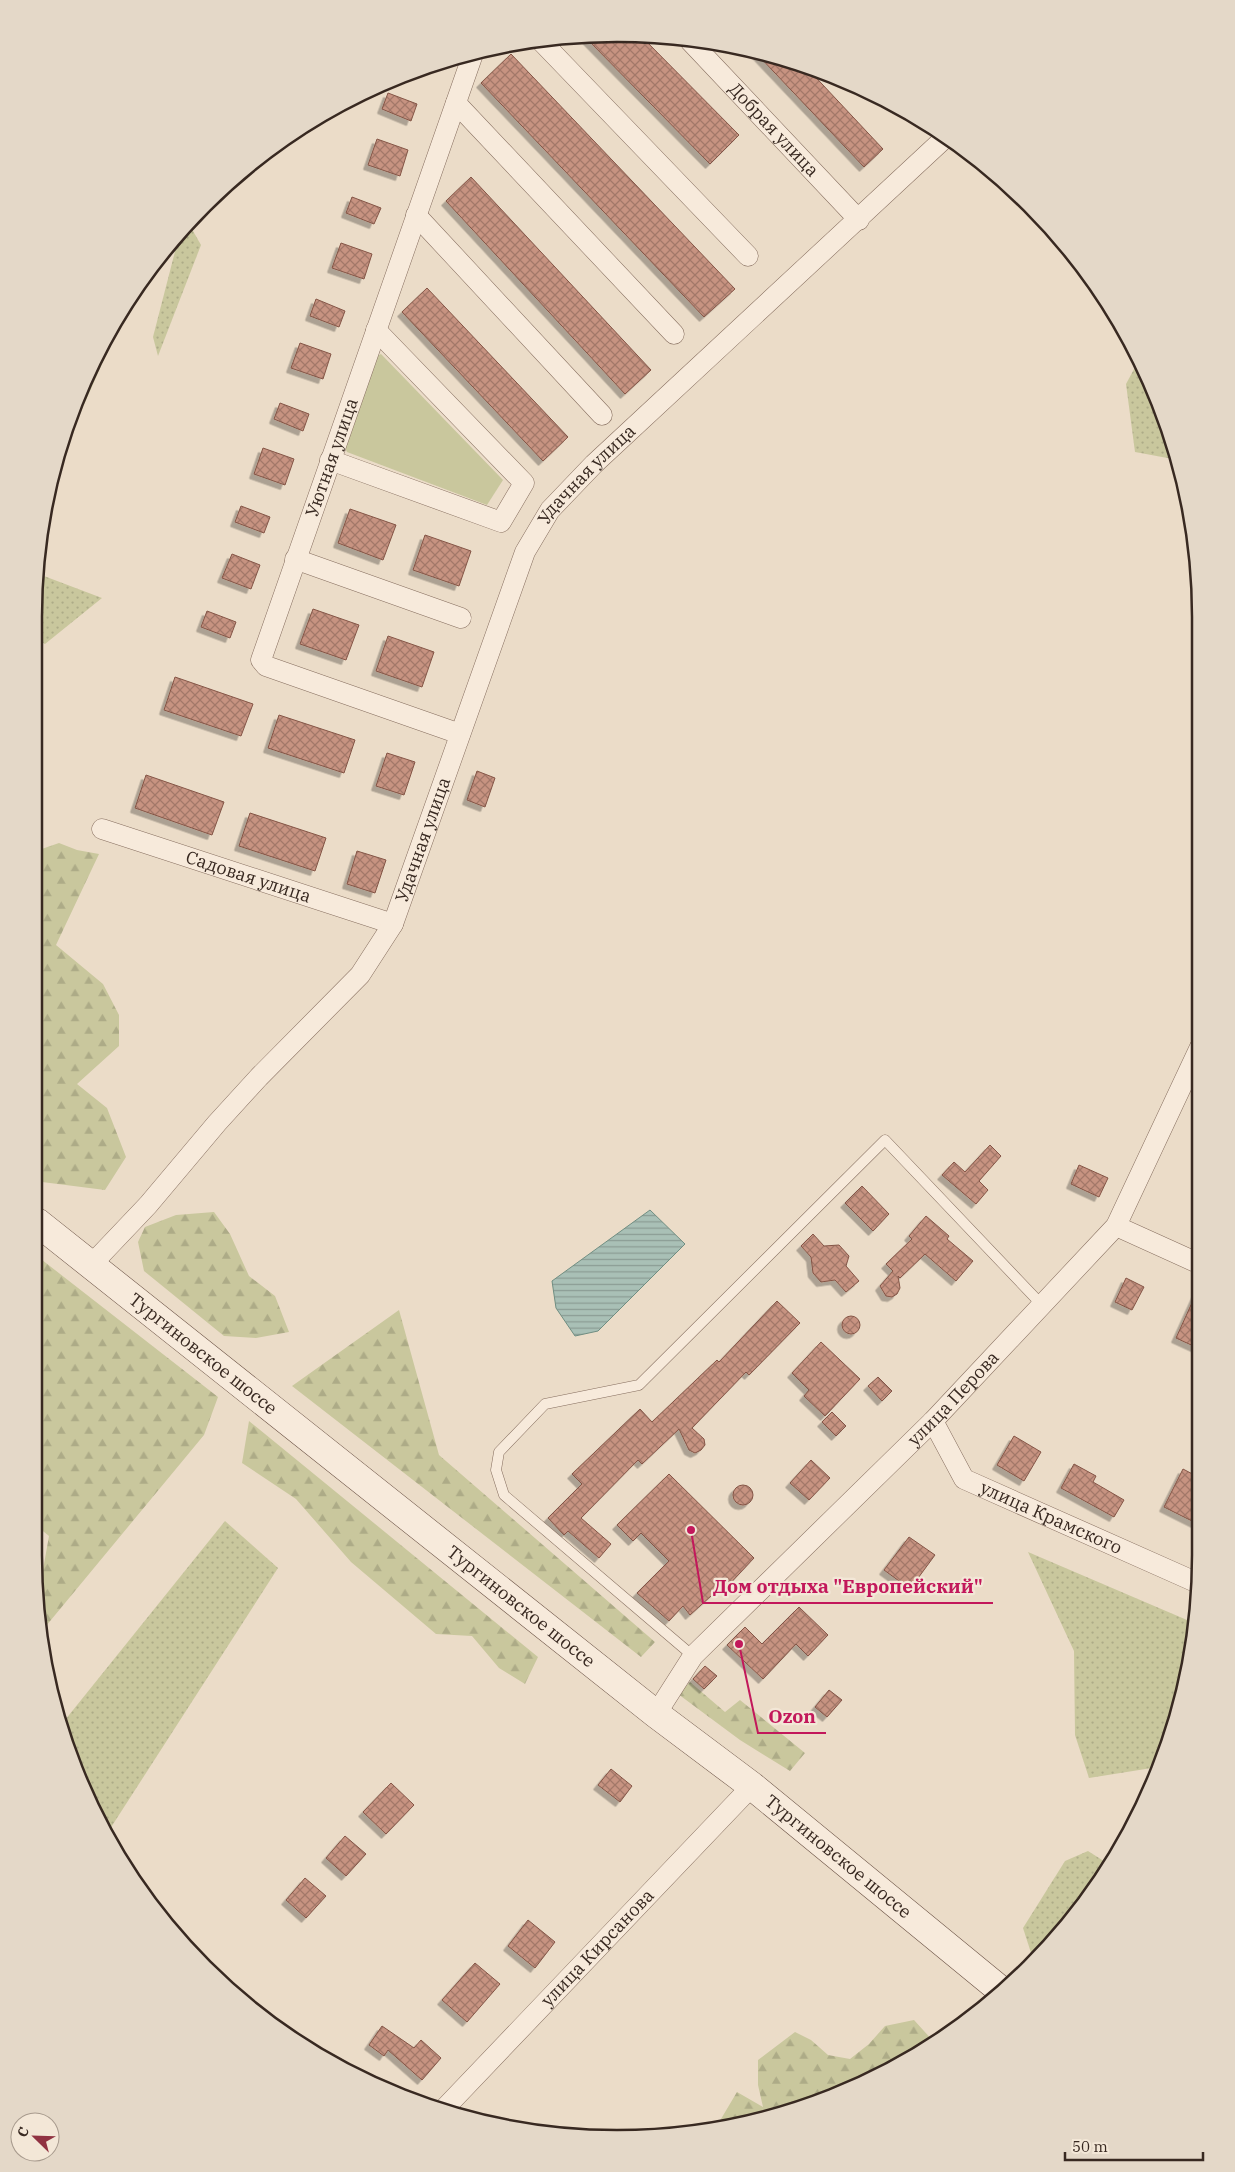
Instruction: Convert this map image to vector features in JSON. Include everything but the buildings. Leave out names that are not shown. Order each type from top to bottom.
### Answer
[{"type":"main road","name":"Тургиновское шоссе","points":[[42,1226],[656,1714],[752,1786],[997,1987]]},
{"type":"street","points":[[546,47],[748,256]]},
{"type":"street","name":"Добрая улица","points":[[696,48],[859,220]]},
{"type":"street","name":"Уютная улица","points":[[460,734],[263,664],[261,660],[470,62]]},
{"type":"street","points":[[456,103],[674,334]]},
{"type":"street","name":"Удачная улица","points":[[91,1265],[148,1205],[217,1123],[259,1077],[360,975],[394,924],[525,552],[538,526],[550,510],[594,464],[859,220],[941,142]]},
{"type":"street","points":[[416,216],[602,415]]},
{"type":"street","points":[[330,460],[501,522],[524,483],[376,330]]},
{"type":"street","points":[[295,559],[461,618]]},
{"type":"street","name":"Садовая улица","points":[[102,829],[394,924]]},
{"type":"street","name":"улица Перова","points":[[656,1714],[693,1656],[933,1421],[1116,1226],[1192,1064]]},
{"type":"street","points":[[1116,1226],[1192,1260]]},
{"type":"street","name":"улица Крамского","points":[[933,1421],[964,1479],[1191,1580]]},
{"type":"street","name":"улица Кирсанова","points":[[449,2104],[752,1786]]},
{"type":"lane","points":[[693,1656],[504,1496],[496,1470],[499,1452],[545,1404],[639,1385],[886,1140],[1042,1305]]},
{"type":"green space","points":[[193,230],[201,245],[158,356],[153,337],[176,249]]},
{"type":"green space","points":[[381,354],[503,480],[487,505],[347,452],[341,440],[373,358]]},
{"type":"green space","points":[[104,359],[80,415],[86,397]]},
{"type":"green space","points":[[1135,367],[1149,397],[1170,458],[1135,452],[1126,384]]},
{"type":"green space","points":[[44,576],[102,598],[45,644],[42,642]]},
{"type":"green space","points":[[59,843],[77,850],[99,854],[56,945],[103,984],[119,1015],[119,1046],[77,1084],[107,1108],[126,1157],[105,1190],[42,1182],[42,849]]},
{"type":"green space","points":[[214,1212],[230,1234],[249,1276],[275,1296],[289,1332],[256,1338],[224,1336],[144,1271],[138,1242],[145,1227],[176,1215]]},
{"type":"green space","points":[[42,1260],[218,1397],[204,1435],[47,1625],[43,1570],[49,1536],[42,1530]]},
{"type":"green space","points":[[399,1310],[439,1455],[655,1642],[641,1657],[292,1386]]},
{"type":"green space","points":[[249,1421],[538,1657],[525,1684],[499,1668],[472,1636],[436,1634],[351,1562],[296,1499],[242,1463]]},
{"type":"green space","points":[[225,1521],[278,1568],[112,1826],[86,1775],[67,1718]]},
{"type":"green space","points":[[1028,1552],[1189,1621],[1173,1703],[1152,1768],[1089,1778],[1075,1735],[1074,1651]]},
{"type":"green space","points":[[690,1682],[725,1712],[740,1700],[805,1753],[790,1771],[740,1740],[678,1694]]},
{"type":"green space","points":[[1088,1851],[1104,1861],[1074,1905],[1031,1953],[1023,1928],[1065,1861]]},
{"type":"green space","points":[[914,2020],[930,2037],[872,2070],[838,2086],[766,2110],[720,2120],[737,2092],[763,2107],[758,2085],[758,2060],[795,2032],[811,2040],[828,2055],[850,2059],[869,2044],[885,2026]]},
{"type":"shaded area","points":[[650,1210],[685,1244],[598,1331],[575,1336],[556,1308],[552,1281]]},
{"type":"place","name":"Дом отдыха \"Европейский\"","points":[[691,1530]]},
{"type":"place","name":"Ozon","points":[[739,1644]]}]
